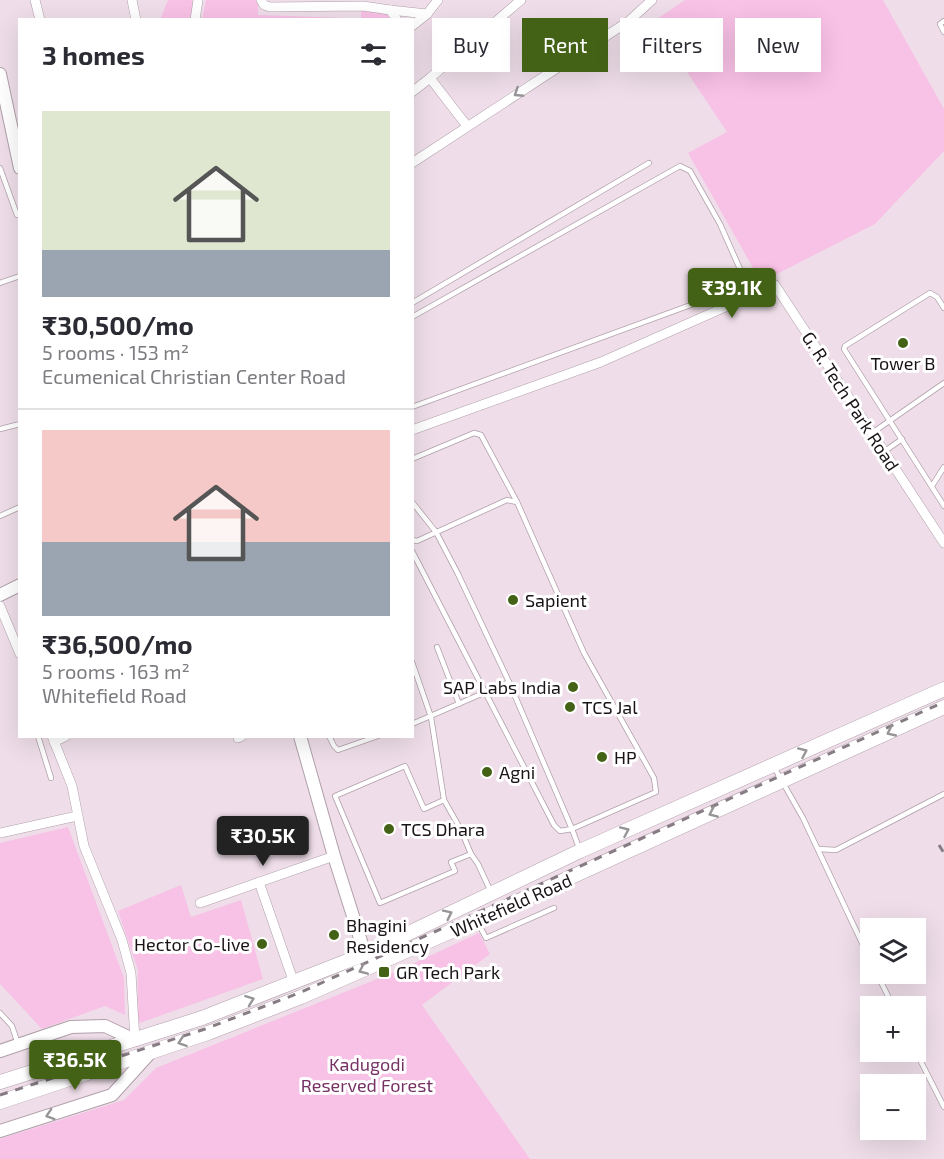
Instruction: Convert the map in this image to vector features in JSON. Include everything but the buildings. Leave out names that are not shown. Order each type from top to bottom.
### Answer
[{"type":"main road","name":"Whitefield Road","points":[[0,1082],[202,1018],[365,954],[580,851],[944,688]]},
{"type":"main road","name":"Whitefield Road","points":[[0,1102],[150,1053],[284,1004],[477,920],[944,707]]},
{"type":"street","points":[[35,0],[40,18]]},
{"type":"street","points":[[132,0],[136,18]]},
{"type":"street","points":[[195,18],[198,0]]},
{"type":"street","points":[[261,0],[264,5],[270,7],[361,3],[390,10],[427,14]]},
{"type":"street","points":[[414,24],[427,14],[438,0]]},
{"type":"street","points":[[414,90],[521,0]]},
{"type":"street","points":[[414,162],[629,21],[651,0]]},
{"type":"street","points":[[390,10],[396,18]]},
{"type":"street","points":[[0,74],[18,159]]},
{"type":"street","points":[[430,78],[467,126]]},
{"type":"street","name":"G. R. Tech Park Road","points":[[414,429],[601,362],[775,285],[944,543]]},
{"type":"street","points":[[0,596],[18,586]]},
{"type":"street","points":[[0,606],[18,649]]},
{"type":"street","points":[[301,738],[365,954]]},
{"type":"street","points":[[0,1051],[71,1027],[105,1026],[135,1040],[130,973],[122,939],[84,846],[72,786],[55,743]]},
{"type":"street","points":[[0,833],[77,816]]},
{"type":"street","points":[[200,903],[334,856]]},
{"type":"street","points":[[259,882],[294,983]]},
{"type":"street","points":[[0,1131],[112,1095],[150,1053]]},
{"type":"lane","points":[[944,21],[940,24],[944,32]]},
{"type":"lane","points":[[414,302],[649,163]]},
{"type":"lane","points":[[414,315],[680,166],[690,171],[720,224],[740,269],[740,283],[737,288],[414,406]]},
{"type":"lane","points":[[0,168],[18,215]]},
{"type":"lane","points":[[0,283],[18,277]]},
{"type":"lane","points":[[944,308],[937,297],[930,293],[844,347],[944,506]]},
{"type":"lane","points":[[872,433],[944,383]]},
{"type":"lane","points":[[0,429],[18,424]]},
{"type":"lane","points":[[414,458],[474,433],[481,435],[517,502],[584,652],[654,778],[656,792],[572,829],[560,831],[554,825],[414,555]]},
{"type":"lane","points":[[884,451],[902,439]]},
{"type":"lane","points":[[932,486],[944,467]]},
{"type":"lane","points":[[414,540],[507,500],[517,502]]},
{"type":"lane","points":[[414,504],[436,532],[458,574],[509,682],[580,851]]},
{"type":"lane","points":[[0,516],[18,508]]},
{"type":"lane","points":[[436,646],[459,704]]},
{"type":"lane","points":[[414,668],[430,717],[444,800],[491,892]]},
{"type":"lane","points":[[414,723],[509,682]]},
{"type":"lane","points":[[39,738],[51,778]]},
{"type":"lane","points":[[330,738],[338,750],[372,738]]},
{"type":"lane","points":[[45,755],[55,743]]},
{"type":"lane","points":[[444,800],[424,809],[405,765],[334,796],[380,903],[455,871],[451,862],[471,854]]},
{"type":"lane","points":[[773,765],[803,818],[860,939]]},
{"type":"lane","points":[[818,849],[837,850],[944,794]]},
{"type":"lane","points":[[477,920],[486,938],[554,908]]},
{"type":"lane","points":[[0,1013],[12,1026],[18,1045]]},
{"type":"lane","points":[[921,1062],[944,1107]]},
{"type":"green space","points":[[168,0],[191,0],[194,3],[190,18],[161,18]]},
{"type":"green space","points":[[206,0],[256,0],[258,15],[346,18],[202,18]]},
{"type":"green space","points":[[685,0],[883,0],[944,109],[944,151],[875,224],[761,282],[688,153],[727,132],[687,72],[723,72],[723,18],[658,18]]},
{"type":"green space","points":[[361,10],[386,14],[390,18],[361,18]]},
{"type":"green space","points":[[68,827],[124,978],[125,1015],[105,1006],[42,1029],[0,984],[0,843]]},
{"type":"green space","points":[[181,885],[191,917],[241,900],[263,979],[137,1024],[138,970],[118,911]]},
{"type":"green space","name":"Kadugodi Reserved Forest","points":[[479,933],[490,954],[422,1005],[530,1159],[0,1159],[0,1139],[124,1100],[156,1068],[397,971]]},
{"type":"railway","points":[[0,1095],[205,1029],[299,993],[944,702]]},
{"type":"railway","points":[[939,845],[944,853]]},
{"type":"place","name":"Tower B","points":[[903,343]]},
{"type":"place","name":"Sapient","points":[[513,600]]},
{"type":"place","name":"SAP Labs India","points":[[573,687]]},
{"type":"place","name":"TCS Jal","points":[[570,707]]},
{"type":"place","name":"HP","points":[[602,757]]},
{"type":"place","name":"Agni","points":[[487,772]]},
{"type":"place","name":"TCS Dhara","points":[[389,829]]},
{"type":"place","name":"Bhagini Residency","points":[[334,935]]},
{"type":"place","name":"Hector Co-live","points":[[262,944]]},
{"type":"place","name":"GR Tech Park","points":[[384,972]]}]
